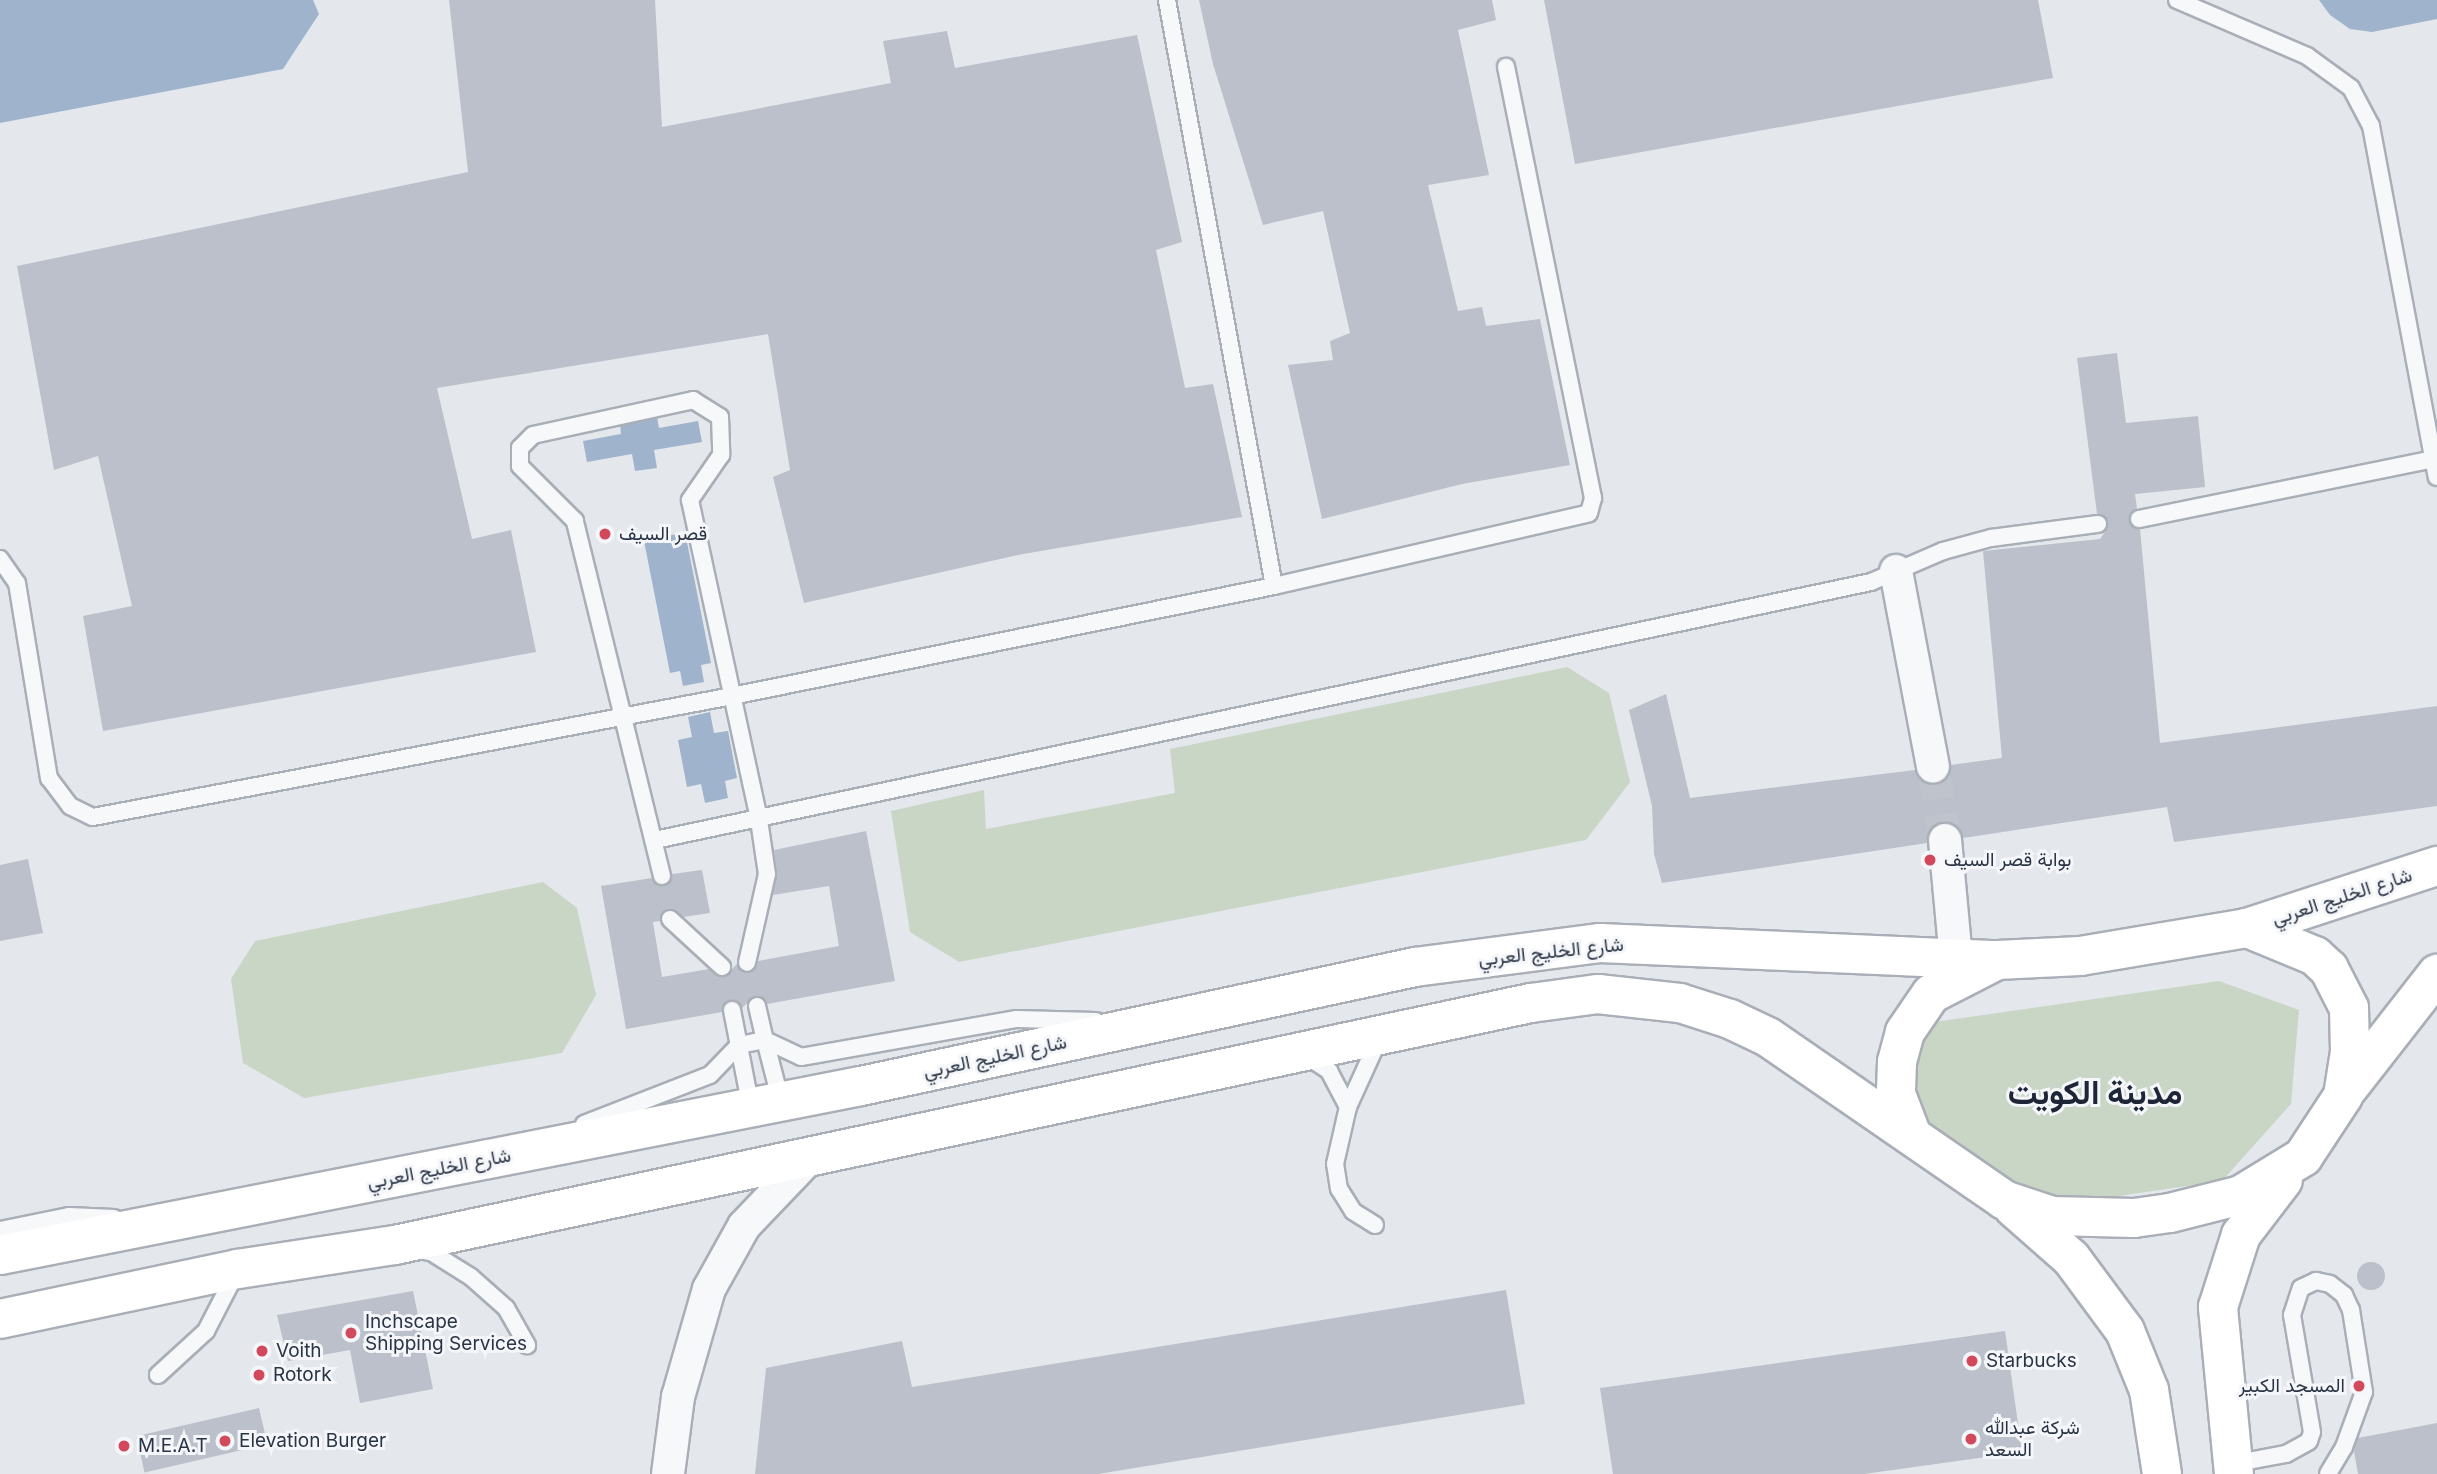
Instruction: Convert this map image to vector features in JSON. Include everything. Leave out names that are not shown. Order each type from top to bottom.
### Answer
[{"type":"main road","name":"شارع الخليج العربي","points":[[0,1255],[766,1105],[1415,967],[1600,943],[1997,960],[2080,956],[2247,928],[2437,866]]},
{"type":"main road","points":[[2247,928],[2315,956],[2343,992],[2351,1035],[2343,1096]]},
{"type":"main road","points":[[1912,1136],[1896,1094],[1897,1062],[1905,1032],[1931,994],[1997,960]]},
{"type":"main road","points":[[2233,1469],[2219,1329],[2225,1280],[2241,1235],[2259,1205],[2303,1157],[2343,1096],[2437,974]]},
{"type":"main road","points":[[0,1320],[238,1269],[395,1245],[1531,1003],[1598,994],[1680,1003],[1730,1019],[1768,1037],[2004,1200],[2071,1258],[2125,1331],[2149,1390],[2162,1474]]},
{"type":"main road","points":[[2004,1200],[2052,1216],[2134,1218],[2170,1213],[2241,1195],[2303,1157]]},
{"type":"street","points":[[1896,571],[1933,767]]},
{"type":"street","points":[[1945,841],[1956,958]]},
{"type":"street","points":[[668,1474],[678,1397],[709,1289],[744,1227],[809,1158]]},
{"type":"lane","points":[[1167,0],[1274,586]]},
{"type":"lane","points":[[2177,0],[2307,56],[2351,88],[2371,126],[2437,477]]},
{"type":"lane","points":[[0,559],[17,583],[49,778],[70,806],[93,817],[625,714],[732,696],[1274,586],[1589,513],[1593,498],[1506,67]]},
{"type":"lane","points":[[662,876],[625,714],[575,521],[520,466],[520,448],[533,435],[693,400],[720,417],[721,455],[690,500],[759,820],[766,874],[747,963]]},
{"type":"lane","points":[[2139,519],[2434,459]]},
{"type":"lane","points":[[655,840],[1871,582],[1991,538],[2098,524]]},
{"type":"lane","points":[[670,919],[722,967]]},
{"type":"lane","points":[[757,1006],[765,1040],[766,1105]]},
{"type":"lane","points":[[732,1010],[739,1045],[766,1105]]},
{"type":"lane","points":[[493,1159],[691,1083],[710,1074],[739,1045],[765,1040],[782,1052],[821,1057],[1017,1019],[1154,1023]]},
{"type":"lane","points":[[1375,1225],[1353,1211],[1339,1189],[1335,1164],[1348,1107],[1381,1036]]},
{"type":"lane","points":[[1300,1052],[1329,1070],[1348,1107]]},
{"type":"lane","points":[[0,1230],[69,1216],[172,1222]]},
{"type":"lane","points":[[395,1245],[431,1252],[471,1277],[506,1308],[527,1345]]},
{"type":"lane","points":[[158,1375],[206,1331],[238,1269]]},
{"type":"lane","points":[[2233,1469],[2286,1454],[2309,1441],[2312,1432],[2292,1315],[2301,1288],[2316,1281],[2330,1284],[2344,1295],[2351,1310],[2364,1392],[2344,1447],[2328,1474]]},
{"type":"green space","points":[[1567,667],[1609,693],[1630,782],[1586,840],[959,962],[910,932],[891,811],[984,790],[986,829],[1175,793],[1170,749]]},
{"type":"green space","points":[[543,882],[577,908],[596,995],[562,1053],[304,1098],[243,1063],[231,979],[255,941]]},
{"type":"green space","points":[[2219,981],[2299,1010],[2291,1104],[2222,1181],[2118,1196],[2007,1197],[1917,1135],[1905,1072],[1921,1024]]},
{"type":"water","points":[[0,0],[313,0],[319,14],[283,69],[0,123]]},
{"type":"water","points":[[2319,0],[2437,0],[2437,19],[2372,32],[2350,29],[2330,15]]},
{"type":"water","points":[[657,417],[659,428],[698,421],[702,442],[654,450],[657,468],[635,471],[632,454],[587,462],[583,441],[621,434],[620,423]]},
{"type":"water","points":[[685,532],[711,663],[701,665],[704,682],[683,686],[680,671],[670,673],[644,541]]},
{"type":"water","points":[[710,712],[714,733],[728,731],[737,778],[725,781],[728,798],[705,803],[701,784],[687,787],[678,740],[692,737],[688,717]]},
{"type":"building","points":[[449,0],[655,0],[662,127],[891,83],[883,41],[947,31],[955,68],[1137,35],[1182,242],[1156,250],[1185,388],[1213,384],[1242,517],[1023,554],[804,603],[773,477],[790,470],[768,334],[437,388],[472,539],[511,530],[536,652],[103,731],[83,616],[132,606],[98,456],[54,470],[17,266],[468,172]]},
{"type":"building","points":[[1199,0],[1492,0],[1496,20],[1458,30],[1489,175],[1428,185],[1458,311],[1482,307],[1486,326],[1540,319],[1570,465],[1462,484],[1322,519],[1288,365],[1333,360],[1330,341],[1350,333],[1323,211],[1263,225],[1213,64]]},
{"type":"building","points":[[1544,0],[2038,0],[2053,78],[1575,164]]},
{"type":"building","points":[[2117,353],[2126,423],[2198,416],[2205,487],[2135,494],[2137,509],[2129,516],[2131,525],[2140,529],[2160,743],[2437,706],[2437,806],[2174,842],[2167,807],[1963,838],[1953,824],[1943,822],[1929,832],[1927,843],[1662,883],[1654,854],[1652,806],[1629,710],[1666,694],[1690,798],[1915,770],[1920,779],[1936,785],[1945,780],[1951,765],[2002,758],[1983,551],[2100,539],[2107,529],[2107,518],[2097,514],[2077,358]]},
{"type":"building","points":[[866,831],[895,981],[767,1004],[755,996],[742,1008],[731,1000],[722,1012],[626,1029],[601,886],[652,878],[664,886],[672,874],[702,870],[710,913],[683,917],[668,909],[660,921],[653,922],[662,977],[709,969],[724,977],[737,964],[749,973],[758,961],[839,946],[829,886],[773,895],[777,873],[774,850]]},
{"type":"building","points":[[28,859],[43,933],[0,941],[0,865]]},
{"type":"building","points":[[2371,1262],[2381,1266],[2385,1276],[2381,1286],[2371,1290],[2361,1286],[2357,1276],[2361,1266]]},
{"type":"building","points":[[1506,1290],[1525,1404],[1098,1474],[755,1474],[766,1368],[902,1341],[912,1387]]},
{"type":"building","name":"Inchscape Shipping Services","points":[[413,1291],[433,1389],[360,1403],[350,1350],[288,1361],[277,1315]]},
{"type":"building","points":[[2005,1331],[2022,1452],[1864,1474],[1613,1474],[1600,1388]]},
{"type":"building","points":[[259,1408],[267,1444],[145,1472],[136,1436]]},
{"type":"building","points":[[2437,1423],[2437,1474],[2358,1474],[2354,1451],[2358,1438]]},
{"type":"tunnel","points":[[1933,767],[1945,840]]},
{"type":"place","name":"قصر السيف","points":[[605,534]]},
{"type":"place","name":"بوابة قصر السيف","points":[[1930,860]]},
{"type":"place","name":"Inchscape Shipping Services","points":[[351,1333]]},
{"type":"place","name":"Voith","points":[[262,1351]]},
{"type":"place","name":"Starbucks","points":[[1972,1361]]},
{"type":"place","name":"Rotork","points":[[259,1375]]},
{"type":"place","name":"المسجد الكبير","points":[[2359,1386]]},
{"type":"place","name":"شركة عبدالله السعد","points":[[1971,1439]]},
{"type":"place","name":"Elevation Burger","points":[[225,1441]]},
{"type":"place","name":"M.E.A.T","points":[[124,1446]]},
{"type":"district","name":"مدينة الكويت","points":[[2095,1093]]}]
